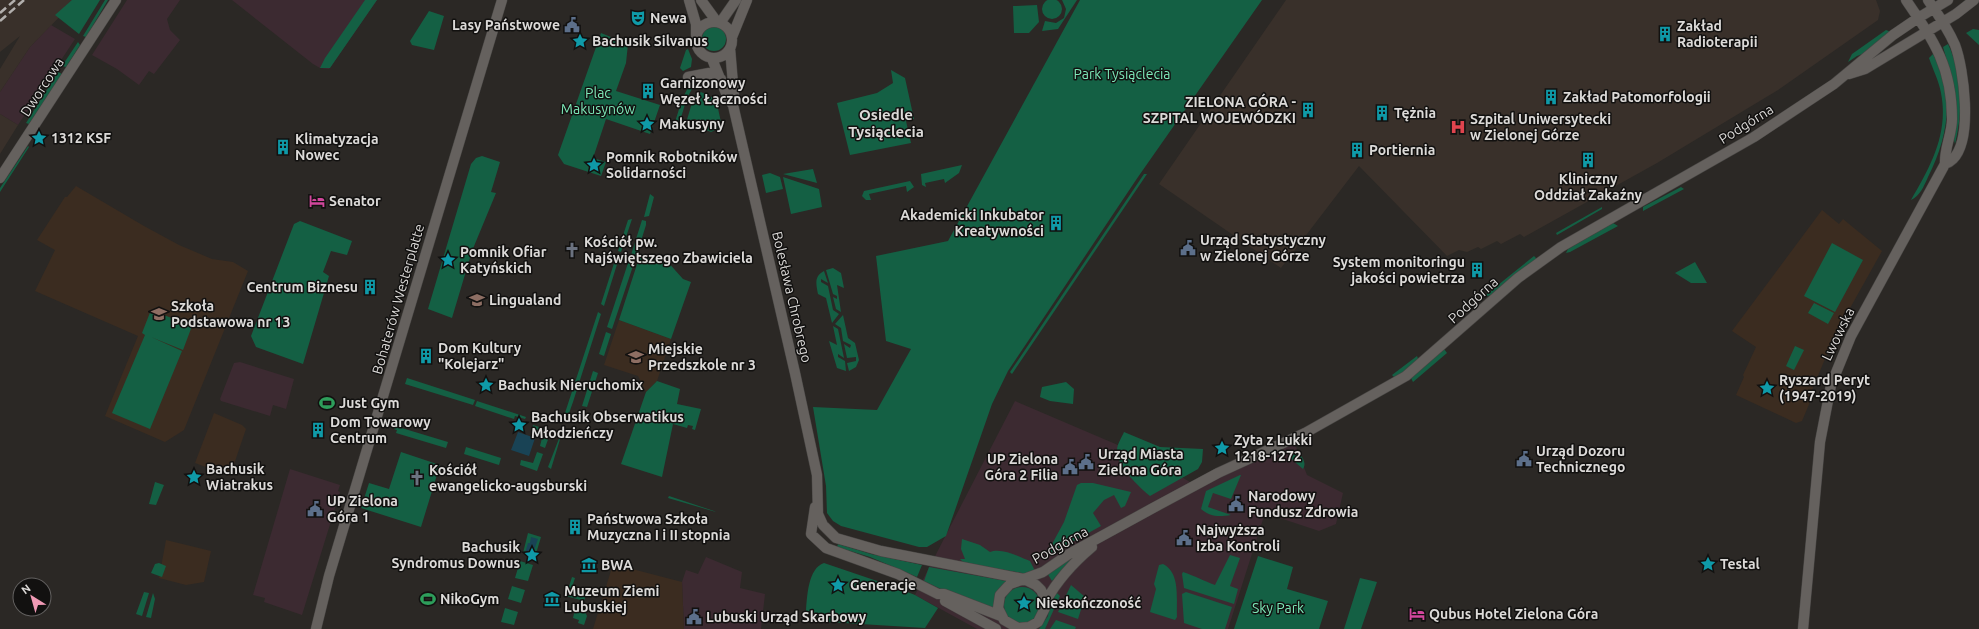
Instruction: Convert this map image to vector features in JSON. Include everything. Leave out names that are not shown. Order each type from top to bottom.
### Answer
[{"type":"street","name":"Dworcowa","points":[[108,11],[113,0]]},
{"type":"street","name":"Dworcowa","points":[[0,178],[116,0]]},
{"type":"street","name":"Bohaterów Westerplatte","points":[[316,629],[328,581],[502,0]]},
{"type":"street","points":[[689,0],[696,24],[695,41],[700,52],[704,56],[712,59],[723,56],[730,48],[732,37],[747,0]]},
{"type":"street","points":[[701,0],[719,23]]},
{"type":"street","points":[[719,23],[736,0]]},
{"type":"street","name":"Lwowska","points":[[1906,0],[1928,30],[1943,61],[1950,93],[1952,120],[1944,155],[1945,164]]},
{"type":"street","name":"Lwowska","points":[[1803,629],[1820,442],[1831,385],[1851,336],[1945,164],[1954,159],[1961,140],[1965,118],[1965,96],[1964,82],[1957,52],[1943,21],[1928,0]]},
{"type":"street","name":"Podgórna","points":[[1024,579],[1043,572],[1069,554],[1109,534],[1218,473],[1292,439],[1337,416],[1406,376],[1518,278],[1561,248],[1748,141],[1848,74],[1859,63],[1918,18],[1948,0]]},
{"type":"street","name":"Podgórna","points":[[1848,74],[1865,69],[1956,14],[1974,0]]},
{"type":"street","points":[[696,36],[702,26],[712,22],[726,26],[732,37]]},
{"type":"street","name":"Bolesława Chrobrego","points":[[730,48],[734,96],[733,105]]},
{"type":"street","name":"Bolesława Chrobrego","points":[[712,59],[733,105],[794,366],[817,475],[818,514],[823,525],[836,538],[904,557],[1024,579]]},
{"type":"street","points":[[688,77],[709,72],[721,79]]},
{"type":"street","name":"Bolesława Chrobrego","points":[[817,496],[811,534],[820,544],[832,551],[898,574],[938,594]]},
{"type":"street","name":"Podgórna","points":[[1046,601],[1054,587],[1075,561],[1109,534]]},
{"type":"street","points":[[938,594],[944,594],[1001,616],[1008,624],[1015,628],[1024,628],[1037,625],[1044,612],[1046,601],[1041,590],[1036,585],[1024,579],[1010,584],[1000,595],[998,603],[1001,616]]},
{"type":"street","points":[[938,594],[946,601],[996,629]]},
{"type":"shaded area","points":[[0,0],[76,0],[30,47],[0,92],[0,69],[20,36],[0,52]]},
{"type":"shaded area","points":[[127,0],[180,0],[167,19],[170,30],[180,40],[154,74],[149,71],[139,85],[117,69],[92,55]]},
{"type":"shaded area","points":[[232,0],[377,0],[329,69],[320,68],[313,64]]},
{"type":"shaded area","name":"Szpital Uniwersytecki w Zielonej Górze","points":[[1286,0],[1876,0],[1880,11],[1878,20],[1778,90],[1657,163],[1524,237],[1520,234],[1501,244],[1497,241],[1481,249],[1478,247],[1467,252],[1459,250],[1447,256],[1359,166],[1281,268],[1159,184]]},
{"type":"shaded area","points":[[51,25],[75,39],[18,125],[0,114],[0,92],[30,47]]},
{"type":"shaded area","points":[[0,114],[18,125],[0,154]]},
{"type":"shaded area","name":"Szkoła Podstawowa nr 13","points":[[76,186],[179,245],[212,259],[233,262],[248,271],[184,430],[165,442],[105,416],[138,336],[35,291],[55,250],[37,240],[65,197],[67,197]]},
{"type":"shaded area","points":[[1822,210],[1839,224],[1843,219],[1882,251],[1835,335],[1812,390],[1810,402],[1802,421],[1796,423],[1736,395],[1744,377],[1743,375],[1756,347],[1732,331]]},
{"type":"shaded area","name":"Miejskie Przedszkole nr 3","points":[[619,320],[671,339],[657,381],[646,392],[638,376],[604,365]]},
{"type":"shaded area","points":[[240,362],[294,379],[286,409],[273,405],[270,416],[221,401],[220,399],[234,363]]},
{"type":"shaded area","points":[[1015,401],[1153,460],[1195,485],[1293,439],[1307,475],[1343,493],[1336,524],[1319,531],[1265,513],[1228,629],[977,629],[915,595]]},
{"type":"shaded area","points":[[214,413],[242,425],[246,429],[230,476],[195,463]]},
{"type":"shaded area","points":[[290,469],[340,485],[338,491],[340,492],[302,615],[264,602],[265,598],[253,595]]},
{"type":"shaded area","points":[[166,540],[211,551],[204,582],[186,585],[159,578]]},
{"type":"shaded area","points":[[706,557],[742,572],[740,588],[765,594],[761,629],[684,629],[682,582],[686,570],[698,574]]},
{"type":"shaded area","points":[[613,564],[682,582],[684,629],[593,629]]},
{"type":"green space","points":[[1052,-1],[1059,2],[1062,9],[1059,16],[1052,19],[1045,16],[1042,9],[1045,2]]},
{"type":"green space","points":[[72,0],[100,0],[79,34],[55,15]]},
{"type":"green space","points":[[105,0],[108,0],[86,37],[83,36]]},
{"type":"green space","points":[[365,0],[377,0],[330,68],[320,68],[325,58]]},
{"type":"green space","points":[[1062,0],[1077,0],[1058,29],[1042,31],[1045,21],[1056,23],[1064,18],[1066,9]]},
{"type":"green space","name":"Park Tysiąclecia","points":[[1080,0],[1262,0],[1138,177],[1008,371],[992,404],[946,536],[927,547],[919,547],[841,526],[833,521],[827,513],[826,486],[813,407],[877,410],[911,349],[886,341],[876,256],[948,241]]},
{"type":"green space","points":[[1037,5],[1039,22],[1029,33],[1014,33],[1013,6]]},
{"type":"green space","points":[[429,11],[444,16],[434,50],[412,45],[410,41]]},
{"type":"green space","points":[[714,27],[722,31],[726,39],[722,47],[714,51],[706,47],[702,39],[706,31]]},
{"type":"green space","points":[[1973,29],[1979,30],[1979,45],[1966,33]]},
{"type":"green space","points":[[1886,30],[1891,32],[1865,53],[1848,62],[1852,54]]},
{"type":"green space","name":"Plac Makusynów","points":[[601,33],[628,44],[626,63],[616,91],[660,105],[650,134],[606,119],[593,158],[606,162],[601,176],[564,164],[558,155]]},
{"type":"green space","points":[[78,42],[80,45],[66,67],[62,66]]},
{"type":"green space","points":[[1948,44],[1957,68],[1960,93],[1958,132],[1955,144],[1955,89],[1943,47]]},
{"type":"green space","points":[[688,49],[692,59],[691,67],[683,71],[680,68],[686,50]]},
{"type":"green space","points":[[1933,54],[1945,84],[1947,116],[1935,162],[1925,184],[1919,193],[1911,200],[1931,162],[1940,136],[1943,108],[1941,93],[1929,58]]},
{"type":"green space","points":[[891,70],[905,78],[914,119],[906,121],[911,143],[850,155],[837,103],[877,93],[893,83]]},
{"type":"green space","points":[[58,72],[62,74],[29,124],[26,123]]},
{"type":"green space","points":[[698,78],[687,98],[679,124],[675,122],[683,98],[689,86]]},
{"type":"green space","points":[[701,92],[716,99],[722,127],[711,132],[701,128],[699,121],[695,119],[686,123],[694,96]]},
{"type":"green space","points":[[28,146],[29,147],[0,192],[0,188]]},
{"type":"green space","points":[[482,156],[500,162],[491,192],[496,193],[472,251],[452,318],[428,309],[471,164],[476,158]]},
{"type":"green space","points":[[962,165],[959,173],[945,183],[944,179],[925,183],[926,187],[922,185],[921,174]]},
{"type":"green space","points":[[813,169],[817,183],[783,174]]},
{"type":"green space","points":[[770,173],[780,177],[783,189],[766,193],[762,175]]},
{"type":"green space","points":[[1144,174],[1147,174],[1012,374],[1010,372]]},
{"type":"green space","points":[[783,177],[819,189],[822,207],[791,214]]},
{"type":"green space","points":[[910,181],[914,187],[907,192],[906,186],[869,194],[871,200],[866,200],[862,196],[864,191]]},
{"type":"green space","points":[[1681,187],[1684,189],[1643,211],[1643,207]]},
{"type":"green space","points":[[650,194],[654,197],[649,216],[644,217]]},
{"type":"green space","points":[[1602,207],[1602,209],[1557,235],[1556,233]]},
{"type":"green space","points":[[632,219],[621,252],[618,251],[628,220]]},
{"type":"green space","points":[[642,220],[646,221],[646,225],[636,257],[631,255]]},
{"type":"green space","points":[[300,221],[352,241],[347,255],[331,251],[323,272],[329,276],[303,364],[256,347],[251,336],[294,224]]},
{"type":"green space","points":[[1613,223],[1618,226],[1566,253],[1568,249]]},
{"type":"green space","points":[[1832,243],[1863,260],[1835,312],[1804,296]]},
{"type":"green space","points":[[646,254],[666,260],[683,279],[691,282],[671,339],[619,320],[640,255]]},
{"type":"green space","points":[[1534,256],[1537,259],[1492,295],[1483,297]]},
{"type":"green space","points":[[616,257],[619,258],[604,306],[601,304]]},
{"type":"green space","points":[[629,260],[634,263],[612,329],[607,327]]},
{"type":"green space","points":[[1695,262],[1707,283],[1691,283],[1675,273]]},
{"type":"green space","points":[[833,268],[841,273],[844,288],[837,285],[841,312],[836,309],[833,297],[837,299],[837,296],[833,294],[826,270]]},
{"type":"green space","points":[[824,271],[828,283],[821,279],[821,282],[828,286],[833,310],[839,314],[832,323],[826,298],[818,294],[816,281],[819,275]]},
{"type":"green space","points":[[1814,303],[1834,313],[1828,324],[1808,313]]},
{"type":"green space","points":[[151,310],[192,326],[183,350],[151,337],[182,351],[150,429],[112,413],[145,335],[142,333]]},
{"type":"green space","points":[[598,312],[601,314],[573,402],[568,416],[563,419]]},
{"type":"green space","points":[[843,315],[848,338],[855,343],[859,360],[856,367],[849,371],[847,363],[856,361],[856,357],[847,358],[844,344],[850,348],[851,345],[843,341],[841,328],[835,324]]},
{"type":"green space","points":[[833,326],[838,329],[844,358],[838,354],[838,357],[845,361],[846,371],[837,368],[829,341],[837,345]]},
{"type":"green space","points":[[606,332],[611,334],[604,356],[599,354]]},
{"type":"green space","points":[[1795,346],[1804,350],[1794,370],[1786,366]]},
{"type":"green space","points":[[1444,349],[1447,353],[1413,382],[1411,378]]},
{"type":"green space","points":[[1417,356],[1419,361],[1395,378],[1392,375]]},
{"type":"green space","points":[[593,371],[598,373],[587,407],[582,406]]},
{"type":"green space","points":[[407,378],[475,400],[473,405],[405,384]]},
{"type":"green space","points":[[657,381],[680,389],[677,404],[701,409],[695,430],[692,429],[693,426],[688,425],[687,428],[673,424],[662,477],[621,464],[646,392]]},
{"type":"green space","points":[[1066,382],[1074,389],[1073,404],[1050,401],[1040,397],[1042,387]]},
{"type":"green space","points":[[477,401],[526,417],[525,419],[515,416],[514,419],[475,406]]},
{"type":"green space","points":[[533,425],[551,431],[545,448],[540,446],[543,434],[532,430]]},
{"type":"green space","points":[[395,426],[448,442],[446,448],[396,433],[397,430],[394,429]]},
{"type":"green space","points":[[1124,432],[1160,447],[1203,449],[1202,462],[1198,469],[1150,496],[1129,475],[1117,456],[1117,448]]},
{"type":"green space","points":[[561,436],[551,469],[548,467]]},
{"type":"green space","points":[[466,447],[501,458],[499,465],[464,454]]},
{"type":"green space","points":[[1297,451],[1304,462],[1303,469],[1288,456],[1289,453]]},
{"type":"green space","points":[[401,452],[440,465],[421,527],[361,508],[369,483],[389,489]]},
{"type":"green space","points":[[537,452],[543,454],[537,471],[520,465],[521,460],[533,463]]},
{"type":"green space","points":[[1240,475],[1231,499],[1213,493],[1208,507],[1231,515],[1215,516],[1208,514],[1201,509],[1206,491]]},
{"type":"green space","points":[[155,482],[164,485],[156,505],[149,504]]},
{"type":"green space","points":[[1081,483],[1093,483],[1131,492],[1125,506],[1121,508],[1114,495],[1104,500],[1093,513],[1101,526],[1045,557],[1064,522],[1077,485]]},
{"type":"green space","points":[[669,496],[714,511],[716,512],[668,498]]},
{"type":"green space","points":[[528,533],[541,537],[535,557],[523,553]]},
{"type":"green space","points":[[962,539],[980,545],[990,552],[999,551],[1021,557],[1030,561],[1034,569],[1038,571],[1022,573],[964,563],[960,559],[965,559],[961,549]]},
{"type":"green space","points":[[838,544],[871,554],[922,565],[917,577],[870,557],[837,547]]},
{"type":"green space","points":[[1230,555],[1240,558],[1230,586],[1238,589],[1234,604],[1184,588],[1183,572],[1215,585]]},
{"type":"green space","points":[[1074,556],[1052,581],[1047,573]]},
{"type":"green space","name":"Sky Park","points":[[1258,556],[1293,567],[1287,589],[1328,601],[1319,629],[1234,629]]},
{"type":"green space","points":[[520,561],[533,565],[528,581],[515,578]]},
{"type":"green space","points":[[159,563],[166,566],[162,577],[151,573],[155,564]]},
{"type":"green space","points":[[824,563],[880,582],[878,586],[890,591],[892,586],[915,595],[938,608],[925,628],[828,622],[806,611],[809,584],[815,571]]},
{"type":"green space","points":[[1163,564],[1169,568],[1175,580],[1177,617],[1175,620],[1150,612],[1156,589],[1154,584],[1159,565]]},
{"type":"green space","points":[[929,567],[1006,581],[996,593],[993,608],[945,591],[924,581]]},
{"type":"green space","points":[[572,577],[575,578],[572,587],[587,592],[584,601],[566,596]]},
{"type":"green space","points":[[1360,578],[1377,582],[1361,629],[1344,629]]},
{"type":"green space","points":[[1071,585],[1085,597],[1078,619],[1058,612]]},
{"type":"green space","points":[[512,586],[525,590],[521,603],[508,599]]},
{"type":"green space","points":[[1022,587],[1032,590],[1037,595],[1040,605],[1037,615],[1032,620],[1022,623],[1012,620],[1007,615],[1004,605],[1007,595],[1012,590]]},
{"type":"green space","points":[[1055,591],[1060,596],[1045,629],[1039,629],[1048,616],[1049,605]]},
{"type":"green space","points":[[144,592],[149,593],[142,616],[136,614]]},
{"type":"green space","points":[[1186,592],[1232,607],[1225,629],[1202,629],[1184,623],[1182,594]]},
{"type":"green space","points":[[153,593],[155,599],[151,618],[146,617]]},
{"type":"green space","points":[[505,608],[518,612],[514,625],[501,622]]},
{"type":"green space","points":[[575,609],[585,612],[587,616],[584,625],[578,623],[579,620],[573,618]]},
{"type":"green space","points":[[1056,620],[1076,627],[1075,629],[1050,629]]},
{"type":"water","points":[[518,432],[535,438],[529,456],[511,450]]},
{"type":"water","points":[[531,537],[538,539],[532,556],[525,553]]},
{"type":"railway","points":[[0,13],[15,0]]},
{"type":"railway","points":[[0,21],[24,0]]},
{"type":"place","name":"Newa","points":[[638,18]]},
{"type":"place","name":"Lasy Państwowe","points":[[572,25]]},
{"type":"place","name":"Zakład Radioterapii","points":[[1665,34]]},
{"type":"place","name":"Bachusik Silvanus","points":[[580,41]]},
{"type":"place","name":"Garnizonowy Węzeł Łączności","points":[[648,91]]},
{"type":"place","name":"Zakład Patomorfologii","points":[[1551,97]]},
{"type":"place","name":"ZIELONA GÓRA - SZPITAL WOJEWÓDZKI","points":[[1308,110]]},
{"type":"place","name":"Tężnia","points":[[1382,113]]},
{"type":"place","name":"Makusyny","points":[[647,124]]},
{"type":"place","name":"Szpital Uniwersytecki w Zielonej Górze","points":[[1458,127]]},
{"type":"place","name":"1312 KSF","points":[[39,138]]},
{"type":"place","name":"Klimatyzacja Nowec","points":[[283,147]]},
{"type":"place","name":"Portiernia","points":[[1357,150]]},
{"type":"place","name":"Kliniczny Oddział Zakaźny","points":[[1588,160]]},
{"type":"place","name":"Pomnik Robotników Solidarności","points":[[594,165]]},
{"type":"place","name":"Senator","points":[[317,201]]},
{"type":"place","name":"Akademicki Inkubator Kreatywności","points":[[1056,223]]},
{"type":"place","name":"Urząd Statystyczny w Zielonej Górze","points":[[1188,248]]},
{"type":"place","name":"Kościół pw. Najświętszego Zbawiciela","points":[[572,250]]},
{"type":"place","name":"Pomnik Ofiar Katyńskich","points":[[448,260]]},
{"type":"place","name":"System monitoringu jakości powietrza","points":[[1477,270]]},
{"type":"place","name":"Centrum Biznesu","points":[[370,287]]},
{"type":"place","name":"Lingualand","points":[[477,300]]},
{"type":"place","name":"Szkoła Podstawowa nr 13","points":[[159,314]]},
{"type":"place","name":"Dom Kultury \"Kolejarz\"","points":[[426,356]]},
{"type":"place","name":"Miejskie Przedszkole nr 3","points":[[636,357]]},
{"type":"place","name":"Bachusik Nieruchomix","points":[[486,385]]},
{"type":"place","name":"Ryszard Peryt (1947-2019)","points":[[1767,388]]},
{"type":"place","name":"Just Gym","points":[[327,403]]},
{"type":"place","name":"Bachusik Obserwatikus Młodzieńczy","points":[[519,425]]},
{"type":"place","name":"Dom Towarowy Centrum","points":[[318,430]]},
{"type":"place","name":"Zyta z Lukki 1218-1272","points":[[1222,448]]},
{"type":"place","name":"Urząd Dozoru Technicznego","points":[[1524,459]]},
{"type":"place","name":"Urząd Miasta Zielona Góra","points":[[1086,462]]},
{"type":"place","name":"UP Zielona Góra 2 Filia","points":[[1070,467]]},
{"type":"place","name":"Bachusik Wiatrakus","points":[[194,477]]},
{"type":"place","name":"Kościół ewangelicko-augsburski","points":[[417,478]]},
{"type":"place","name":"Narodowy Fundusz Zdrowia","points":[[1236,504]]},
{"type":"place","name":"UP Zielona Góra 1","points":[[315,509]]},
{"type":"place","name":"Państwowa Szkoła Muzyczna I i II stopnia","points":[[575,527]]},
{"type":"place","name":"Najwyższa Izba Kontroli","points":[[1184,538]]},
{"type":"place","name":"Bachusik Syndromus Downus","points":[[532,555]]},
{"type":"place","name":"Testal","points":[[1708,564]]},
{"type":"place","name":"BWA","points":[[589,565]]},
{"type":"place","name":"Generacje","points":[[838,585]]},
{"type":"place","name":"NikoGym","points":[[428,599]]},
{"type":"place","name":"Muzeum Ziemi Lubuskiej","points":[[552,599]]},
{"type":"place","name":"Nieskończoność","points":[[1024,603]]},
{"type":"place","name":"Qubus Hotel Zielona Góra","points":[[1417,614]]},
{"type":"place","name":"Lubuski Urząd Skarbowy","points":[[694,617]]},
{"type":"district","name":"Osiedle Tysiąclecia","points":[[886,122]]}]
